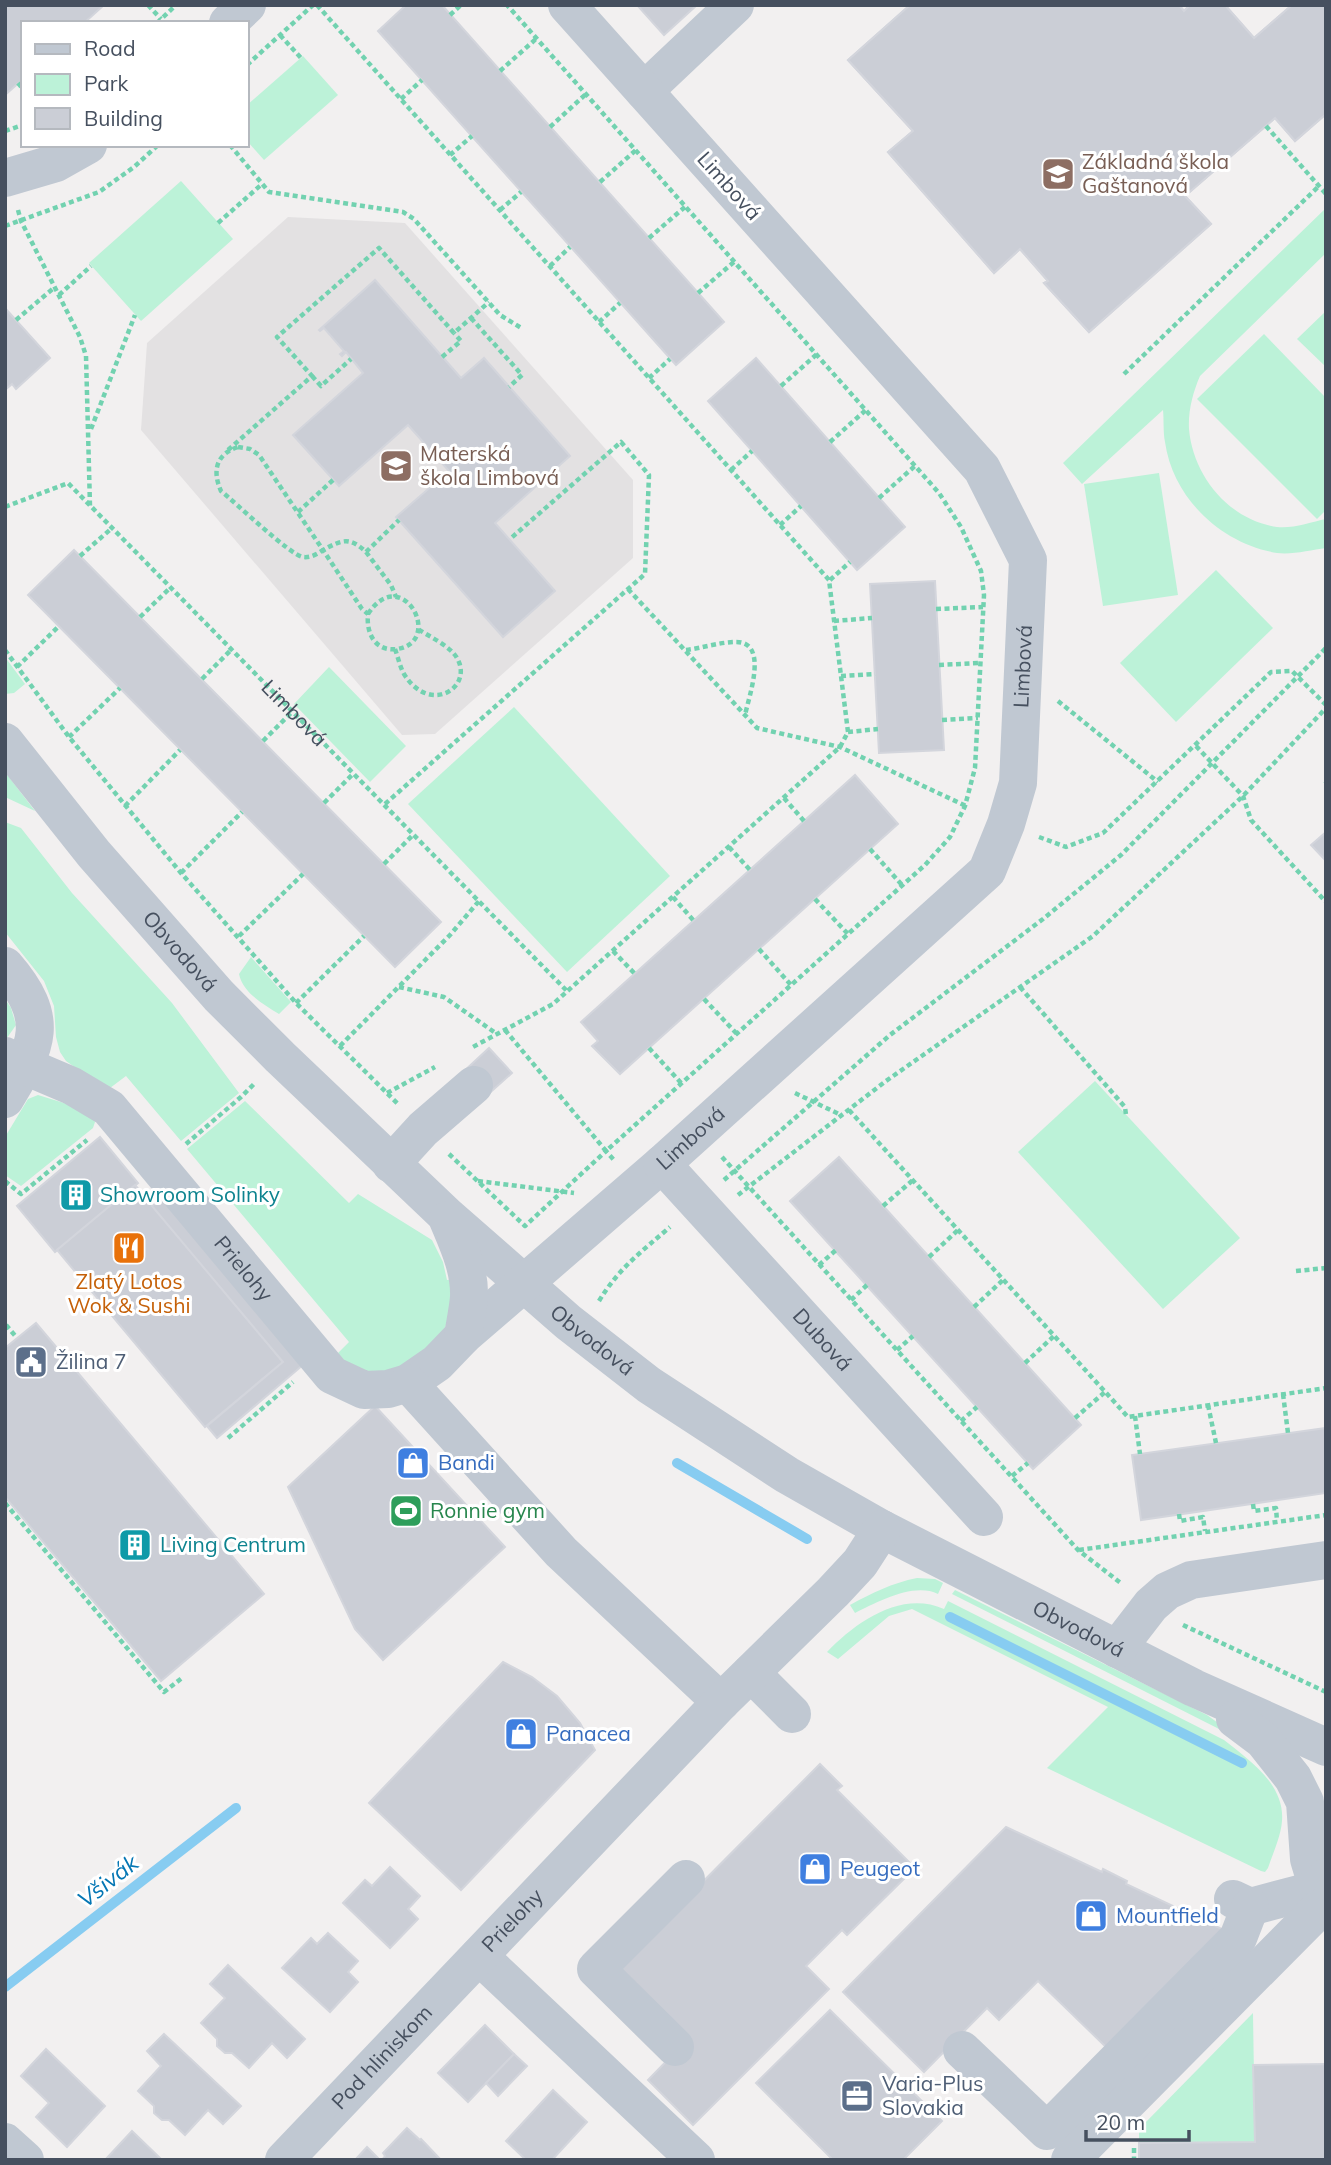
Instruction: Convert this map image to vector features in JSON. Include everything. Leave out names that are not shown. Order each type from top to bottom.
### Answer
[{"type":"street","points":[[230,21],[247,5]]},
{"type":"street","name":"Limbová","points":[[524,1284],[987,871],[1006,824],[1018,783],[1028,560],[982,469],[567,5]]},
{"type":"street","points":[[644,91],[735,5]]},
{"type":"street","points":[[7,177],[57,163],[85,147]]},
{"type":"street","name":"Obvodová","points":[[5,742],[94,854],[219,996],[446,1215],[524,1284],[649,1385],[787,1475],[883,1529],[1194,1689],[1326,1747]]},
{"type":"street","points":[[5,966],[16,978],[31,1003],[36,1037],[15,1061],[5,1099]]},
{"type":"street","name":"Prielohy","points":[[15,1061],[72,1086],[109,1108],[332,1375],[364,1390],[388,1389],[408,1383],[437,1363],[463,1336],[524,1284]]},
{"type":"street","points":[[391,1164],[423,1129],[467,1069]]},
{"type":"street","name":"Dubová","points":[[649,1175],[704,1210],[984,1517]]},
{"type":"street","points":[[446,1215],[461,1250],[468,1279],[469,1297],[463,1336]]},
{"type":"street","points":[[408,1383],[561,1552],[721,1702]]},
{"type":"street","name":"Prielohy","points":[[696,2160],[479,1956],[721,1702],[851,1572],[883,1529]]},
{"type":"street","points":[[1117,1649],[1151,1605],[1167,1591],[1191,1580],[1326,1560]]},
{"type":"street","points":[[751,1672],[792,1714]]},
{"type":"street","points":[[1194,1689],[1263,1740],[1293,1778],[1305,1802],[1310,1859],[1321,1892]]},
{"type":"street","points":[[676,2047],[596,1969],[685,1879]]},
{"type":"street","points":[[962,2050],[1046,2132],[1238,1938],[1242,1903],[1321,1892]]},
{"type":"street","points":[[1070,2160],[1321,1892]]},
{"type":"street","name":"Pod hliniskom","points":[[284,2160],[479,1956]]},
{"type":"street","points":[[5,2141],[24,2160]]},
{"type":"path","points":[[148,5],[159,21],[176,5]]},
{"type":"path","points":[[248,64],[315,5],[830,580],[848,732],[840,747],[554,1004],[497,1034],[467,1069]]},
{"type":"path","points":[[450,15],[461,5]]},
{"type":"path","points":[[5,650],[69,737],[125,806],[296,1003],[525,1226],[902,885],[950,838],[965,806],[975,768],[981,663],[981,571],[966,538],[939,493],[916,465],[507,5]]},
{"type":"path","points":[[280,35],[301,58]]},
{"type":"path","points":[[500,71],[537,38]]},
{"type":"path","points":[[401,99],[422,80]]},
{"type":"path","points":[[18,83],[21,87]]},
{"type":"path","points":[[550,127],[586,94]]},
{"type":"path","points":[[1266,126],[1326,194]]},
{"type":"path","points":[[450,155],[472,136]]},
{"type":"path","points":[[5,226],[99,192],[134,167],[156,147]]},
{"type":"path","points":[[232,147],[269,192],[403,212],[414,219],[500,314],[523,329]]},
{"type":"path","points":[[600,183],[636,150]]},
{"type":"path","points":[[7,177],[21,221],[80,337],[86,356],[90,506]]},
{"type":"path","points":[[218,223],[262,184]]},
{"type":"path","points":[[1124,374],[1319,186]]},
{"type":"path","points":[[500,210],[521,192]]},
{"type":"path","points":[[649,238],[686,206]]},
{"type":"path","points":[[550,266],[570,247]]},
{"type":"path","points":[[351,359],[321,386],[277,337],[379,248],[461,341],[442,357]]},
{"type":"path","points":[[698,293],[735,261]]},
{"type":"path","points":[[59,295],[91,266]]},
{"type":"path","points":[[16,320],[55,287]]},
{"type":"path","points":[[454,333],[489,302]]},
{"type":"path","points":[[599,322],[620,303]]},
{"type":"path","points":[[89,433],[135,316]]},
{"type":"path","points":[[471,318],[522,375],[509,387]]},
{"type":"path","points":[[781,386],[817,354]]},
{"type":"path","points":[[649,378],[670,359]]},
{"type":"path","points":[[312,376],[228,450],[216,469],[216,479],[221,491],[298,556],[307,558],[344,540],[353,542],[366,552],[391,585],[396,597]]},
{"type":"path","points":[[830,442],[867,409]]},
{"type":"path","points":[[385,804],[645,573],[649,475],[621,442],[510,539]]},
{"type":"path","points":[[228,450],[238,447],[250,449],[259,455],[362,609],[368,614]]},
{"type":"path","points":[[731,470],[752,451]]},
{"type":"path","points":[[879,498],[916,465]]},
{"type":"path","points":[[298,512],[333,480]]},
{"type":"path","name":"Limbová","points":[[5,507],[68,482],[567,991]]},
{"type":"path","points":[[780,525],[801,506]]},
{"type":"path","points":[[366,552],[400,520]]},
{"type":"path","points":[[80,556],[112,528]]},
{"type":"path","points":[[830,580],[850,562]]},
{"type":"path","points":[[140,617],[170,588]]},
{"type":"path","points":[[582,1332],[612,1280],[623,1268],[704,1210],[748,1187],[886,1081],[1093,936],[1243,796],[1326,707],[1292,671],[1271,672],[1103,833],[1066,847],[965,806],[840,747],[757,728],[628,589]]},
{"type":"path","points":[[396,597],[407,601],[415,610],[419,621],[418,629],[411,643],[401,649],[389,649],[378,646],[370,637],[366,626],[368,614],[374,604],[384,598],[396,597]]},
{"type":"path","points":[[936,610],[983,607]]},
{"type":"path","points":[[834,621],[872,618]]},
{"type":"path","points":[[17,667],[59,626]]},
{"type":"path","points":[[395,649],[404,674],[421,692],[437,696],[447,694],[460,676],[458,660],[453,653],[418,629]]},
{"type":"path","points":[[685,650],[736,642],[745,644],[754,653],[756,663],[745,715]]},
{"type":"path","points":[[704,1210],[734,1171],[890,1035],[1043,919],[1121,855],[1326,648]]},
{"type":"path","points":[[202,679],[231,650]]},
{"type":"path","points":[[939,665],[981,663]]},
{"type":"path","points":[[1023,672],[1158,782]]},
{"type":"path","points":[[841,676],[875,674]]},
{"type":"path","points":[[69,737],[120,688]]},
{"type":"path","points":[[263,741],[293,712]]},
{"type":"path","points":[[942,720],[978,718]]},
{"type":"path","points":[[848,732],[878,729]]},
{"type":"path","points":[[1196,746],[1243,796],[1251,820],[1326,902]]},
{"type":"path","points":[[125,806],[180,750]]},
{"type":"path","points":[[324,803],[354,773]]},
{"type":"path","points":[[783,798],[804,821]]},
{"type":"path","points":[[181,873],[242,812]]},
{"type":"path","points":[[384,864],[414,834]]},
{"type":"path","points":[[729,847],[750,870]]},
{"type":"path","points":[[870,849],[902,885]]},
{"type":"path","points":[[239,936],[303,874]]},
{"type":"path","points":[[673,897],[694,921]]},
{"type":"path","points":[[815,899],[848,934]]},
{"type":"path","points":[[340,1046],[450,934],[478,901]]},
{"type":"path","points":[[296,1003],[364,936]]},
{"type":"path","points":[[759,949],[792,985]]},
{"type":"path","points":[[613,951],[635,974]]},
{"type":"path","points":[[398,987],[444,998],[497,1034]]},
{"type":"path","points":[[1020,987],[1125,1107],[1126,1115]]},
{"type":"path","points":[[704,999],[737,1034]]},
{"type":"path","points":[[505,1030],[606,1152],[649,1175]]},
{"type":"path","points":[[649,1048],[682,1084]]},
{"type":"path","points":[[387,1093],[436,1067]]},
{"type":"path","points":[[761,1074],[841,1115]]},
{"type":"path","points":[[180,1148],[258,1080]]},
{"type":"path","points":[[668,1096],[1078,1550],[1132,1591]]},
{"type":"path","points":[[849,1110],[1128,1417],[1326,1388]]},
{"type":"path","points":[[5,1181],[21,1194],[89,1139]]},
{"type":"path","points":[[883,1206],[913,1180]]},
{"type":"path","points":[[477,1181],[575,1194]]},
{"type":"path","points":[[929,1257],[958,1230]]},
{"type":"path","points":[[819,1265],[835,1250]]},
{"type":"path","points":[[1296,1271],[1326,1268]]},
{"type":"path","points":[[974,1307],[1003,1280]]},
{"type":"path","points":[[851,1300],[867,1286]]},
{"type":"path","points":[[6,1325],[17,1338]]},
{"type":"path","points":[[897,1350],[913,1336]]},
{"type":"path","points":[[1025,1363],[1054,1336]]},
{"type":"path","points":[[1075,1419],[1105,1392]]},
{"type":"path","points":[[1283,1394],[1289,1433]]},
{"type":"path","points":[[1208,1405],[1216,1443]]},
{"type":"path","points":[[961,1421],[976,1407]]},
{"type":"path","points":[[1135,1416],[1140,1454]]},
{"type":"path","points":[[1012,1476],[1027,1463]]},
{"type":"path","points":[[5,1503],[164,1692],[182,1678]]},
{"type":"path","points":[[1253,1504],[1254,1511],[1276,1508],[1277,1521]]},
{"type":"path","points":[[1179,1514],[1180,1521],[1203,1517],[1205,1531]]},
{"type":"path","points":[[1078,1550],[1326,1515]]},
{"type":"path","points":[[1177,1622],[1326,1692]]},
{"type":"shaded area","name":"Materská škola Limbová","points":[[288,217],[405,223],[633,480],[633,558],[435,734],[402,735],[141,430],[147,343]]},
{"type":"green space","points":[[303,56],[338,95],[264,160],[248,142],[248,104]]},
{"type":"green space","points":[[181,181],[233,239],[141,321],[89,263]]},
{"type":"green space","points":[[1326,208],[1326,253],[1200,376],[1192,402],[1189,429],[1192,446],[1206,479],[1229,505],[1260,523],[1277,527],[1326,519],[1326,548],[1277,553],[1257,548],[1237,540],[1203,516],[1189,500],[1170,463],[1164,438],[1163,410],[1082,484],[1063,463]]},
{"type":"green space","points":[[1326,311],[1326,367],[1297,339]]},
{"type":"green space","points":[[1264,334],[1326,398],[1326,510],[1317,519],[1197,399]]},
{"type":"green space","points":[[1159,473],[1178,595],[1103,606],[1084,484]]},
{"type":"green space","points":[[1216,570],[1273,628],[1176,722],[1120,663]]},
{"type":"green space","points":[[5,657],[25,684],[14,693],[5,694]]},
{"type":"green space","points":[[329,667],[406,746],[370,782],[294,704]]},
{"type":"green space","points":[[514,707],[670,876],[567,972],[408,804]]},
{"type":"green space","points":[[5,772],[35,811],[5,797]]},
{"type":"green space","points":[[5,822],[21,828],[72,893],[172,1003],[239,1093],[181,1141],[126,1076],[110,1088],[100,1085],[66,1061],[60,1052],[54,1006],[44,981],[5,932]]},
{"type":"green space","points":[[251,957],[291,1002],[279,1014],[254,997],[241,981],[239,974]]},
{"type":"green space","points":[[5,999],[16,1025],[7,1038]]},
{"type":"green space","points":[[1095,1081],[1240,1238],[1163,1309],[1018,1152]]},
{"type":"green space","points":[[38,1095],[90,1111],[95,1122],[93,1128],[21,1186],[5,1175],[5,1137],[28,1099]]},
{"type":"green space","points":[[245,1101],[349,1203],[358,1194],[432,1240],[443,1262],[447,1280],[457,1279],[458,1297],[443,1332],[411,1364],[382,1375],[346,1365],[338,1353],[349,1342],[187,1149]]},
{"type":"green space","points":[[917,1578],[935,1579],[943,1583],[938,1594],[918,1590],[907,1592],[855,1613],[850,1605],[882,1589]]},
{"type":"green space","points":[[955,1590],[1207,1715],[1225,1728],[1223,1731],[952,1594]]},
{"type":"green space","points":[[948,1601],[1224,1740],[1244,1756],[1272,1784],[1281,1808],[1280,1833],[1265,1872],[1047,1768],[1108,1707],[912,1609],[889,1616],[838,1659],[827,1652],[851,1630],[880,1612],[912,1603],[944,1609]]},
{"type":"green space","points":[[1253,2013],[1255,2142],[1139,2143],[1139,2133],[1145,2123]]},
{"type":"building","points":[[104,5],[86,21],[21,21],[21,81],[5,95],[5,7]]},
{"type":"building","points":[[406,5],[442,5],[724,322],[676,365],[378,31]]},
{"type":"building","points":[[637,5],[697,5],[664,35]]},
{"type":"building","name":"Základná škola Gaštanová","points":[[910,5],[1179,5],[1184,11],[1190,5],[1225,5],[1254,38],[1292,5],[1326,5],[1326,114],[1295,141],[1275,118],[1185,196],[1211,224],[1089,332],[1044,283],[1048,281],[1020,249],[994,273],[888,152],[913,131],[848,60]],"holes":[[[1051,9],[1154,123],[1088,182],[986,67]]]},
{"type":"building","name":"Základná škola Gaštanová","points":[[910,5],[1179,5],[1184,11],[1190,5],[1225,5],[1254,38],[1292,5],[1326,5],[1326,114],[1295,141],[1275,118],[1185,196],[1211,224],[1089,332],[1044,283],[1048,281],[1020,249],[994,273],[888,152],[913,131],[848,60]]},
{"type":"building","points":[[375,280],[461,378],[484,358],[570,456],[495,523],[555,591],[503,637],[396,517],[449,471],[408,425],[339,486],[293,435],[363,373],[346,352],[342,356],[340,354],[344,351],[324,328],[319,330]]},
{"type":"building","points":[[5,308],[50,358],[16,389],[12,384],[5,390]]},
{"type":"building","points":[[756,358],[905,527],[857,570],[708,401]]},
{"type":"building","points":[[74,550],[441,922],[395,967],[28,595]]},
{"type":"building","points":[[935,581],[944,750],[879,753],[870,584]]},
{"type":"building","points":[[855,775],[898,824],[620,1074],[592,1046],[598,1041],[581,1022]]},
{"type":"building","points":[[1326,832],[1326,861],[1311,845]]},
{"type":"building","points":[[489,1048],[512,1073],[485,1097],[463,1072]]},
{"type":"building","name":"Showroom Solinky","points":[[100,1137],[138,1183],[55,1252],[17,1206]]},
{"type":"building","points":[[839,1157],[1081,1425],[1033,1469],[790,1201]]},
{"type":"building","points":[[135,1185],[283,1362],[205,1427],[57,1250]]},
{"type":"building","points":[[162,1197],[303,1365],[217,1438],[207,1426],[283,1362],[152,1206]]},
{"type":"building","name":"Living Centrum","points":[[36,1323],[264,1594],[161,1681],[5,1497],[5,1348]]},
{"type":"building","points":[[375,1406],[505,1547],[383,1660],[355,1629],[288,1487]]},
{"type":"building","points":[[1326,1428],[1326,1493],[1141,1520],[1132,1455]]},
{"type":"building","points":[[503,1662],[532,1677],[557,1696],[580,1723],[595,1750],[461,1890],[369,1803]]},
{"type":"building","points":[[820,1764],[842,1786],[837,1790],[915,1868],[847,1935],[842,1930],[806,1966],[829,1989],[693,2125],[648,2080],[687,2040],[616,1969]]},
{"type":"building","points":[[1006,1827],[1102,1872],[1103,1869],[1127,1881],[1126,1884],[1222,1929],[1107,2048],[1038,1981],[999,2020],[987,2008],[924,2072],[843,1992]]},
{"type":"building","points":[[390,1867],[420,1896],[408,1909],[418,1919],[390,1948],[343,1903],[365,1880],[372,1886]]},
{"type":"building","points":[[328,1933],[358,1961],[348,1972],[358,1982],[330,2012],[282,1968],[311,1938],[317,1944]]},
{"type":"building","points":[[228,1965],[305,2039],[287,2058],[272,2043],[249,2068],[232,2053],[225,2053],[217,2046],[217,2039],[201,2023],[225,1998],[210,1984]]},
{"type":"building","points":[[830,2010],[942,2121],[903,2160],[833,2160],[756,2083]]},
{"type":"building","points":[[485,2025],[514,2054],[468,2102],[438,2073]]},
{"type":"building","points":[[164,2034],[241,2106],[223,2124],[208,2110],[185,2135],[169,2120],[162,2120],[154,2113],[154,2106],[138,2091],[161,2066],[147,2051]]},
{"type":"building","points":[[46,2049],[105,2106],[67,2147],[36,2117],[49,2103],[21,2076]]},
{"type":"building","points":[[514,2054],[527,2066],[498,2096],[486,2083]]},
{"type":"building","points":[[1326,2064],[1326,2160],[1139,2160],[1139,2143],[1255,2142],[1253,2065]]},
{"type":"building","points":[[553,2090],[587,2122],[552,2160],[526,2160],[506,2141]]},
{"type":"building","points":[[407,2128],[441,2160],[382,2160],[385,2156],[383,2153]]},
{"type":"building","points":[[132,2131],[162,2160],[105,2160]]},
{"type":"building","points":[[367,2147],[380,2160],[355,2160]]},
{"type":"waterway","points":[[677,1463],[807,1539]]},
{"type":"waterway","points":[[950,1617],[1242,1763]]},
{"type":"waterway","name":"Všivák","points":[[5,1987],[236,1808]]},
{"type":"place","name":"Základná škola Gaštanová","points":[[1058,174]]},
{"type":"place","name":"Materská škola Limbová","points":[[396,466]]},
{"type":"place","name":"Showroom Solinky","points":[[76,1195]]},
{"type":"place","name":"Zlatý Lotos Wok & Sushi","points":[[129,1248]]},
{"type":"place","name":"Žilina 7","points":[[31,1362]]},
{"type":"place","name":"Bandi","points":[[413,1463]]},
{"type":"place","name":"Ronnie gym","points":[[406,1511]]},
{"type":"place","name":"Living Centrum","points":[[135,1545]]},
{"type":"place","name":"Panacea","points":[[521,1734]]},
{"type":"place","name":"Peugeot","points":[[815,1869]]},
{"type":"place","name":"Mountfield","points":[[1091,1916]]},
{"type":"place","name":"Varia-Plus Slovakia","points":[[857,2096]]}]
